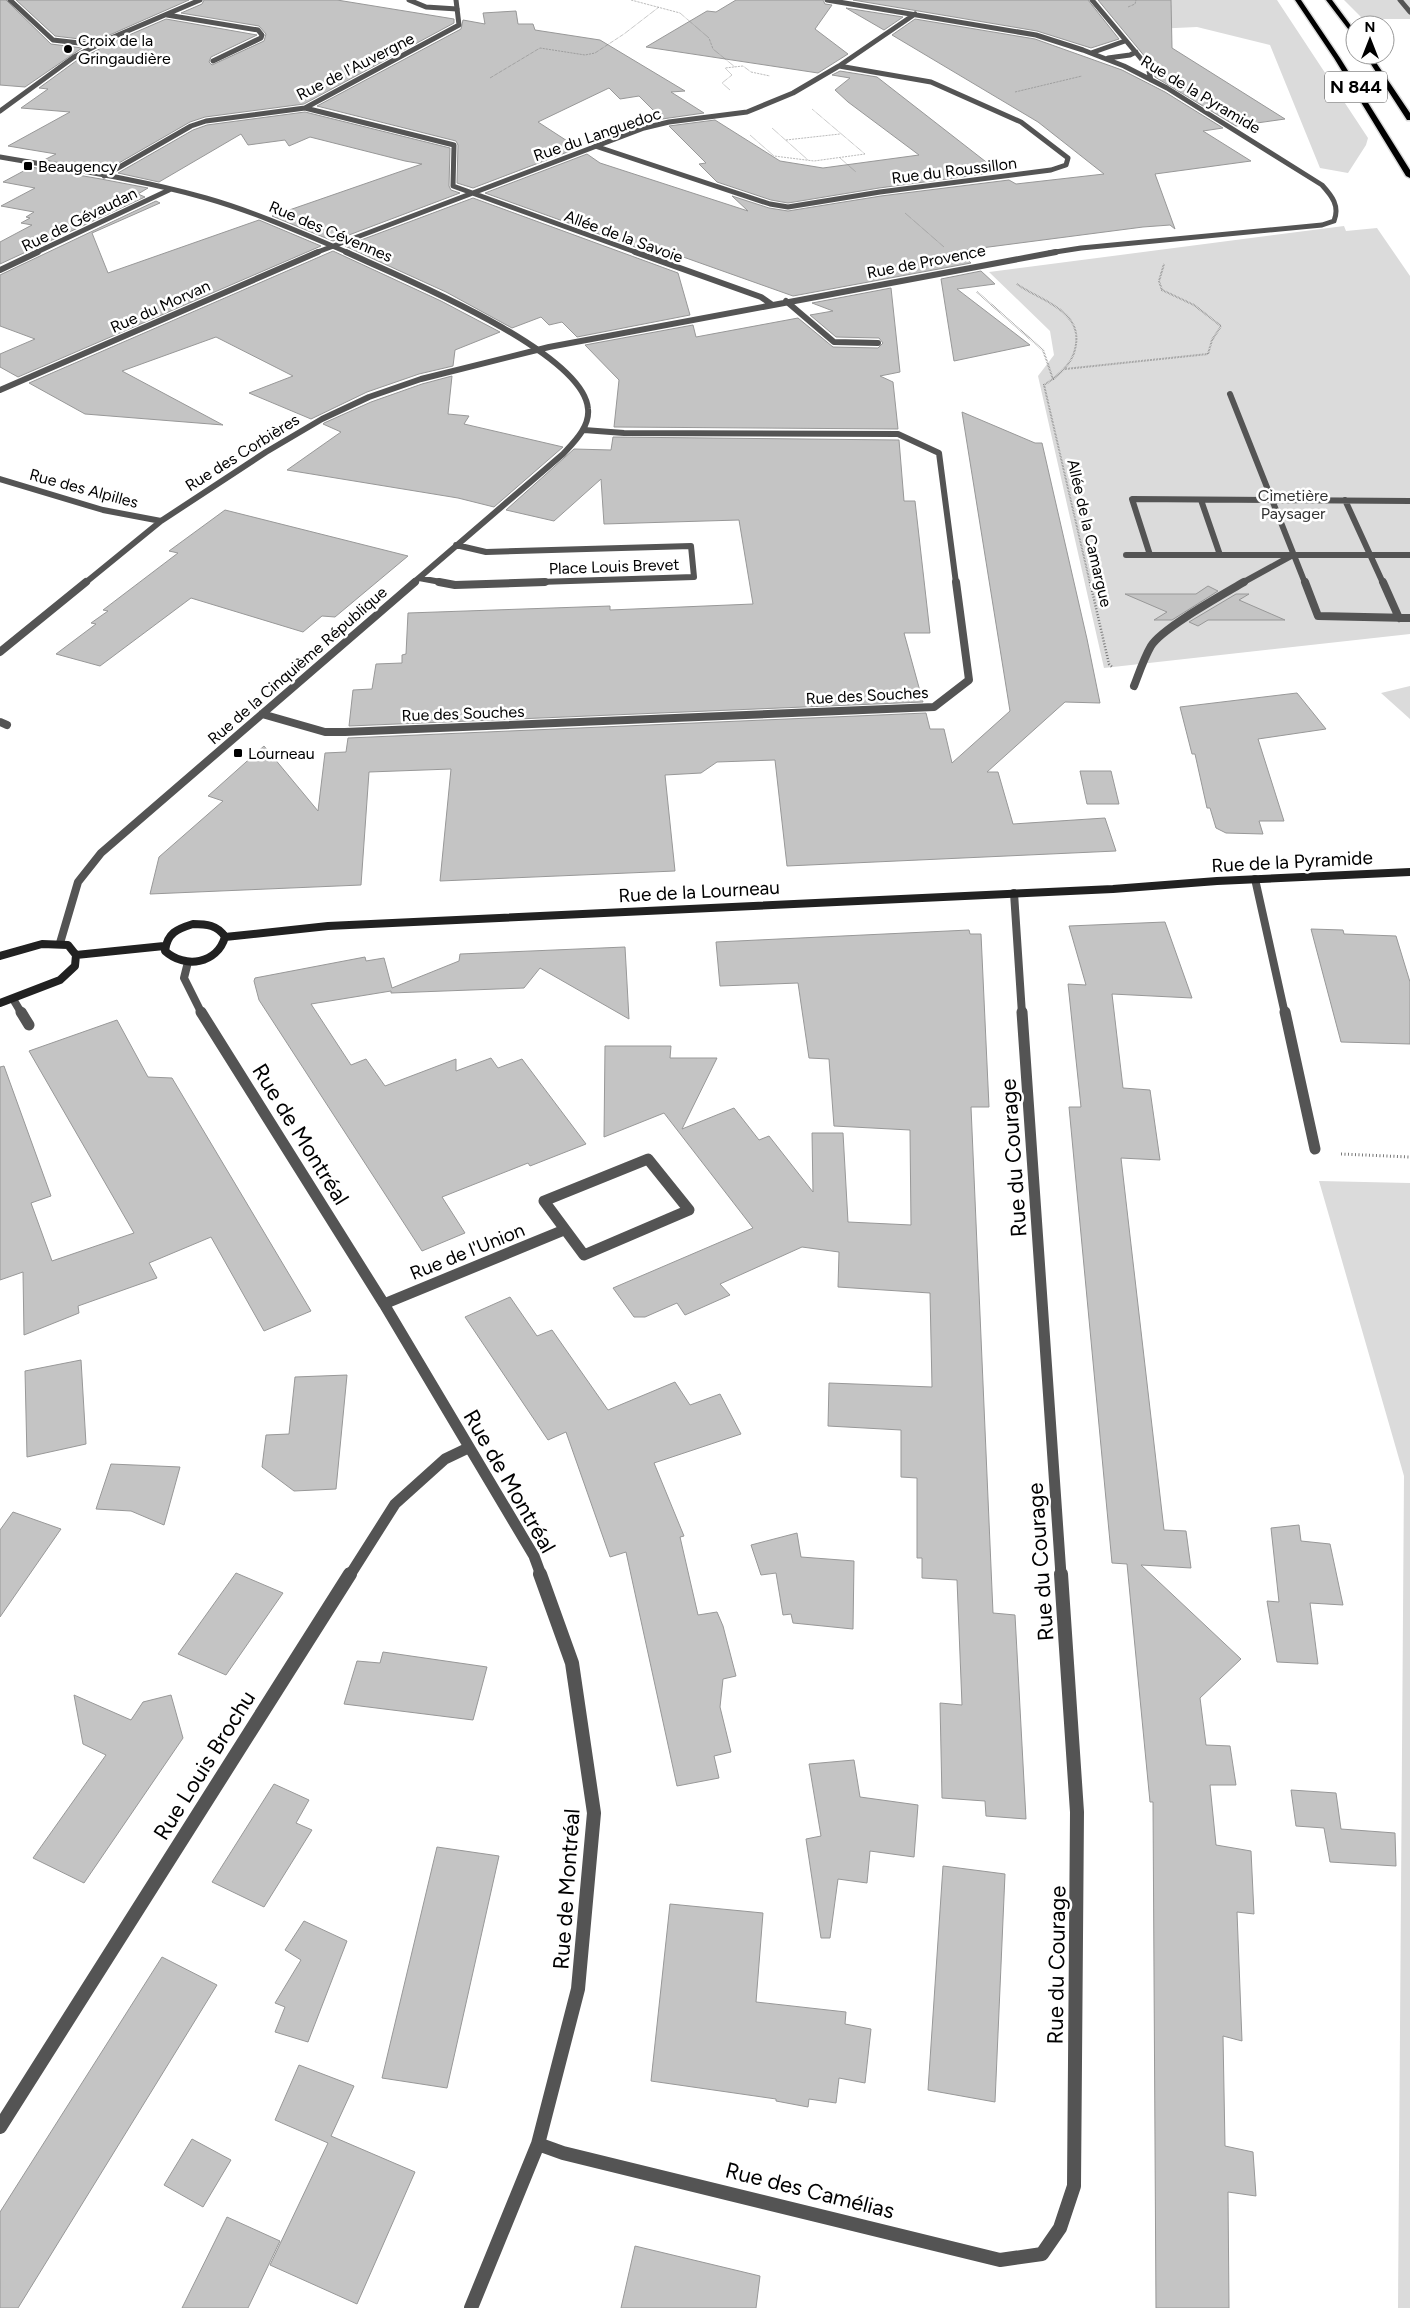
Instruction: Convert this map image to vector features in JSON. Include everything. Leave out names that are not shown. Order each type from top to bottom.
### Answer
[{"type":"highway","name":"N 844","points":[[1298,0],[1342,66],[1410,176]]},
{"type":"highway","points":[[1329,0],[1345,22]]},
{"type":"highway","name":"N 844","points":[[1375,65],[1410,118]]},
{"type":"street","points":[[10,0],[53,40],[97,45]]},
{"type":"street","points":[[0,111],[74,57],[200,0]]},
{"type":"street","name":"Rue de l'Auvergne","points":[[408,0],[414,4],[457,9]]},
{"type":"street","name":"Rue de l'Auvergne","points":[[104,176],[192,126],[206,121],[305,108],[460,25],[456,0]]},
{"type":"street","name":"Rue de la Pyramide","points":[[827,0],[1036,35],[1124,66],[1151,80],[1322,185],[1336,204],[1338,215],[1334,221],[1322,225]]},
{"type":"street","points":[[1092,0],[1148,67],[1151,80]]},
{"type":"street","points":[[1400,0],[1410,12]]},
{"type":"street","name":"Rue du Languedoc","points":[[332,246],[644,128],[668,122],[728,115],[752,110],[793,94],[839,66],[915,14]]},
{"type":"street","points":[[166,15],[258,30],[262,35],[261,38],[213,61]]},
{"type":"street","points":[[1091,53],[1125,40]]},
{"type":"street","points":[[1105,59],[1130,55],[1136,52]]},
{"type":"street","name":"Rue du Roussillon","points":[[595,146],[770,204],[788,207],[880,192],[1051,170],[1066,165],[1068,158],[1021,122],[931,82],[839,66]]},
{"type":"street","points":[[305,108],[454,145],[453,186],[468,193]]},
{"type":"street","name":"Rue des Cévennes","points":[[0,157],[104,176],[206,198],[257,214],[473,309],[512,331],[538,349],[565,373],[586,399],[588,422],[584,430]]},
{"type":"street","name":"Rue de Gévaudan","points":[[0,270],[169,190]]},
{"type":"street","name":"Allée de la Savoie","points":[[468,193],[761,297],[771,304]]},
{"type":"street","name":"Rue de Provence","points":[[538,349],[966,267],[1081,248],[1322,225]]},
{"type":"street","name":"Rue du Morvan","points":[[0,390],[332,246]]},
{"type":"street","points":[[786,301],[834,342],[878,343]]},
{"type":"street","name":"Rue des Corbières","points":[[0,652],[161,521],[266,452],[338,412],[370,397],[422,379],[538,349]]},
{"type":"street","points":[[1230,394],[1318,616],[1410,618]]},
{"type":"street","name":"Rue de la Cinquième République","points":[[60,943],[78,882],[101,853],[563,454],[584,430]]},
{"type":"street","name":"Rue des Souches","points":[[262,714],[325,732],[346,732],[934,707],[969,680],[939,453],[898,434],[634,433],[584,430]]},
{"type":"street","name":"Rue des Alpilles","points":[[0,479],[103,510],[161,521]]},
{"type":"street","points":[[1150,555],[1132,499],[1410,501]]},
{"type":"street","points":[[1201,500],[1220,555]]},
{"type":"street","points":[[1345,500],[1400,618]]},
{"type":"street","name":"Place Louis Brevet","points":[[419,578],[454,585],[694,577],[691,546],[486,552],[456,545]]},
{"type":"street","points":[[1126,555],[1410,555]]},
{"type":"street","points":[[1134,686],[1147,653],[1158,637],[1214,599],[1294,555]]},
{"type":"street","name":"Rue de la Pyramide","points":[[1176,884],[1410,872]]},
{"type":"street","points":[[1255,879],[1315,1149]]},
{"type":"street","name":"Rue de la Lourneau","points":[[225,938],[328,926],[1113,889],[1176,884]]},
{"type":"street","name":"Rue du Courage","points":[[1014,893],[1078,1812],[1074,2186],[1060,2228]]},
{"type":"street","points":[[193,924],[211,925],[223,932],[225,938],[222,948],[212,956],[188,962],[174,959],[168,955],[164,946],[166,940],[176,930],[193,924]]},
{"type":"street","points":[[0,956],[25,948],[60,943],[68,946],[76,955]]},
{"type":"street","points":[[76,955],[164,946]]},
{"type":"street","points":[[0,1003],[60,980],[74,966],[76,955]]},
{"type":"street","name":"Rue de Montréal","points":[[188,962],[184,978],[195,1003],[384,1304],[534,1556],[572,1663],[594,1812],[578,1989],[538,2144],[472,2308]]},
{"type":"street","points":[[13,998],[30,1025]]},
{"type":"street","points":[[648,1159],[689,1210],[584,1255],[564,1230],[544,1201],[648,1159]]},
{"type":"street","name":"Rue de l'Union","points":[[384,1304],[564,1230]]},
{"type":"street","name":"Rue Louis Brochu","points":[[0,2127],[394,1504],[445,1459],[468,1448]]},
{"type":"street","name":"Rue des Camélias","points":[[538,2144],[563,2153],[1000,2260],[1042,2254],[1060,2228]]},
{"type":"path","points":[[631,0],[680,13],[709,38],[713,49],[735,67],[725,68],[732,75],[722,83],[809,160]]},
{"type":"path","points":[[490,78],[540,48],[592,55],[614,44],[617,38],[650,16],[659,7]]},
{"type":"path","points":[[974,101],[1124,66]]},
{"type":"path","points":[[728,115],[774,156],[809,160],[865,154],[793,94]]},
{"type":"path","points":[[786,140],[840,134]]},
{"type":"path","points":[[880,192],[966,267]]},
{"type":"path","points":[[1065,369],[1208,354],[1212,340],[1221,326],[1206,312],[1191,302],[1162,290],[1159,281],[1165,266],[1155,248],[1147,241]]},
{"type":"path","points":[[952,270],[1043,350],[1053,379],[1065,369],[1072,358],[1077,341],[1074,325],[1068,316],[1025,291],[991,263]]},
{"type":"path","name":"Allée de la Camargue","points":[[1053,379],[1044,385],[1109,664],[1119,676],[1134,686]]},
{"type":"path","points":[[1315,1149],[1336,1153],[1410,1157]]},
{"type":"green space","points":[[1108,0],[1277,0],[1368,138],[1366,145],[1348,173],[1320,168],[1270,45],[1197,27],[1132,30]]},
{"type":"green space","points":[[1344,0],[1410,0],[1410,19],[1395,19],[1395,15],[1359,15]]},
{"type":"green space","name":"Cimetière Paysager","points":[[1344,226],[1346,231],[1377,228],[1410,276],[1410,634],[1104,668],[1038,376],[1054,355],[1050,331],[989,272]]},
{"type":"green space","points":[[1410,686],[1410,719],[1381,693]]},
{"type":"green space","points":[[1319,1181],[1410,1183],[1410,2308],[1398,2308],[1404,1476]]},
{"type":"building","points":[[0,0],[6,0],[51,44],[82,48],[25,87],[0,85]]},
{"type":"building","points":[[16,0],[189,0],[96,41],[55,36]]},
{"type":"building","points":[[204,0],[337,0],[454,19],[454,23],[304,104],[205,117],[190,122],[105,171],[44,160],[56,154],[8,146],[70,112],[21,108],[48,89],[39,88],[76,61],[113,42],[166,19],[257,35],[211,57],[209,62],[212,65],[264,41],[266,34],[259,26],[181,13],[202,4]]},
{"type":"building","points":[[736,0],[823,0],[825,4],[832,5],[815,29],[848,54],[818,73],[646,47],[707,11],[716,12]]},
{"type":"building","points":[[853,0],[1088,0],[1119,39],[1091,48],[1037,31]]},
{"type":"building","points":[[1098,0],[1171,0],[1172,48],[1285,119],[1236,126],[1155,77],[1151,64]]},
{"type":"building","points":[[846,8],[903,17],[884,30]]},
{"type":"building","points":[[516,11],[518,24],[533,24],[535,30],[600,40],[685,91],[671,92],[704,113],[662,119],[639,96],[620,99],[609,88],[538,122],[578,148],[473,188],[457,183],[458,145],[456,141],[317,106],[461,29],[463,20],[485,24],[483,13]]},
{"type":"building","points":[[915,19],[1035,39],[1122,70],[1165,92],[1223,128],[1203,131],[1251,161],[1155,174],[1175,229],[1170,225],[1143,227],[958,251],[971,263],[793,296],[672,253],[674,261],[485,193],[587,154],[600,163],[748,211],[732,196],[769,208],[788,211],[881,196],[1009,180],[1016,184],[1104,174],[1038,122],[892,35]]},
{"type":"building","points":[[840,71],[877,77],[999,172],[879,188],[788,203],[771,200],[717,182],[699,164],[706,163],[669,126],[715,120],[780,161],[823,168],[919,155],[848,102],[835,90],[850,78],[832,75]]},
{"type":"building","points":[[305,112],[450,148],[449,186],[451,190],[460,193],[333,241],[272,216],[422,164],[310,137],[289,146],[285,140],[248,145],[241,134],[159,182],[118,173],[193,130],[207,125]]},
{"type":"building","points":[[31,167],[148,188],[138,194],[145,197],[0,264],[0,242],[32,225],[21,223],[30,218],[26,217],[34,212],[1,206],[35,188],[3,182]]},
{"type":"building","points":[[473,198],[678,273],[690,315],[577,337],[562,322],[549,325],[541,317],[512,328],[446,292],[345,246]]},
{"type":"building","points":[[156,201],[160,203],[92,233],[108,273],[259,220],[321,246],[18,377],[0,367],[0,354],[35,339],[0,326],[0,275]]},
{"type":"building","points":[[333,251],[441,301],[500,332],[455,350],[453,366],[419,374],[367,392],[311,419],[249,393],[293,376],[216,337],[122,371],[223,425],[85,414],[29,383]]},
{"type":"building","points":[[981,271],[995,284],[957,289],[1030,345],[954,361],[941,279]]},
{"type":"building","points":[[891,288],[900,372],[880,376],[893,382],[898,429],[614,427],[619,380],[585,345],[693,325],[696,337],[798,318],[833,347],[878,348],[883,343],[879,338],[836,337],[810,315],[833,311],[812,303]]},
{"type":"building","points":[[452,376],[448,414],[469,416],[464,424],[563,447],[494,507],[458,498],[287,470],[341,432],[324,423],[371,402],[422,384]]},
{"type":"building","points":[[962,412],[1035,443],[1042,443],[1100,703],[1065,702],[987,772],[998,772],[1013,824],[1105,818],[1116,851],[787,866],[775,760],[717,762],[701,773],[665,775],[675,871],[440,881],[451,769],[369,772],[361,885],[150,894],[159,857],[223,801],[208,796],[264,746],[318,811],[325,753],[346,752],[348,738],[926,713],[930,729],[944,729],[952,763],[1010,711]]},
{"type":"building","points":[[613,437],[899,440],[904,501],[915,501],[930,633],[904,633],[923,702],[349,726],[353,690],[372,689],[376,664],[402,663],[402,655],[406,654],[408,613],[610,606],[610,610],[753,604],[739,520],[604,524],[601,479],[554,521],[506,510],[574,449],[611,450]]},
{"type":"building","points":[[225,510],[408,556],[335,617],[322,616],[303,632],[191,598],[100,666],[56,654],[96,624],[91,623],[108,611],[103,610],[178,553],[169,551]]},
{"type":"building","points":[[1208,586],[1218,591],[1172,620],[1154,620],[1167,612],[1125,594],[1196,594]]},
{"type":"building","points":[[1236,594],[1249,594],[1239,600],[1285,620],[1208,620],[1198,626],[1189,622]]},
{"type":"building","points":[[1297,693],[1326,729],[1258,739],[1284,821],[1259,821],[1263,834],[1226,833],[1216,828],[1210,808],[1207,808],[1195,754],[1192,754],[1180,707]]},
{"type":"building","points":[[1080,771],[1111,771],[1119,804],[1087,804]]},
{"type":"building","points":[[1165,922],[1192,998],[1112,994],[1123,1088],[1150,1090],[1160,1160],[1121,1158],[1164,1530],[1186,1531],[1191,1568],[1141,1565],[1241,1659],[1200,1698],[1206,1745],[1230,1746],[1236,1785],[1210,1785],[1216,1845],[1251,1851],[1254,1914],[1237,1912],[1242,2041],[1223,2036],[1225,2146],[1253,2152],[1256,2196],[1228,2192],[1229,2308],[1156,2308],[1153,1802],[1150,1802],[1127,1564],[1112,1563],[1069,1107],[1081,1107],[1068,984],[1086,985],[1069,926]]},
{"type":"building","points":[[1311,929],[1343,930],[1344,934],[1396,936],[1410,982],[1410,1044],[1341,1042]]},
{"type":"building","points":[[969,930],[970,934],[981,934],[989,1107],[971,1107],[993,1613],[1015,1615],[1026,1819],[986,1816],[985,1801],[942,1798],[940,1703],[962,1705],[957,1580],[922,1578],[922,1558],[917,1558],[917,1478],[901,1477],[901,1430],[828,1426],[829,1383],[932,1387],[930,1293],[838,1287],[839,1252],[802,1247],[720,1284],[730,1295],[685,1315],[677,1303],[645,1317],[634,1317],[613,1288],[753,1228],[664,1113],[604,1137],[605,1046],[671,1046],[670,1058],[717,1058],[682,1129],[734,1108],[759,1140],[769,1136],[813,1192],[812,1133],[843,1133],[848,1222],[911,1225],[910,1130],[834,1126],[829,1059],[809,1058],[798,983],[720,986],[716,942]]},
{"type":"building","points":[[625,947],[629,1019],[540,968],[524,988],[391,993],[391,991],[311,1004],[351,1065],[366,1059],[385,1086],[456,1059],[456,1071],[491,1058],[498,1068],[522,1059],[586,1144],[530,1166],[528,1163],[442,1197],[465,1233],[422,1251],[259,1000],[254,981],[255,978],[365,957],[366,961],[384,958],[392,988],[459,961],[460,954]]},
{"type":"building","points":[[117,1020],[148,1077],[172,1078],[311,1311],[264,1331],[211,1237],[149,1263],[157,1278],[78,1306],[79,1313],[24,1335],[23,1272],[0,1280],[0,1067],[4,1066],[51,1196],[31,1203],[52,1261],[134,1233],[29,1051]]},
{"type":"building","points":[[510,1297],[537,1336],[552,1330],[608,1410],[675,1382],[690,1405],[720,1394],[741,1434],[654,1463],[684,1536],[680,1537],[698,1615],[717,1612],[723,1626],[736,1676],[723,1679],[720,1707],[731,1752],[714,1756],[719,1778],[677,1786],[626,1552],[610,1557],[566,1432],[548,1440],[465,1317]]},
{"type":"building","points":[[81,1360],[86,1444],[27,1457],[25,1371]]},
{"type":"building","points":[[347,1375],[336,1489],[294,1491],[262,1467],[266,1435],[289,1434],[295,1377]]},
{"type":"building","points":[[111,1464],[180,1467],[164,1525],[131,1511],[96,1509]]},
{"type":"building","points":[[13,1512],[61,1529],[0,1617],[0,1530]]},
{"type":"building","points":[[1299,1525],[1301,1541],[1330,1544],[1343,1605],[1310,1603],[1318,1664],[1277,1662],[1267,1601],[1279,1602],[1271,1528]]},
{"type":"building","points":[[797,1533],[801,1557],[854,1561],[853,1629],[793,1623],[791,1614],[783,1615],[776,1573],[761,1575],[751,1545]]},
{"type":"building","points":[[236,1573],[283,1593],[226,1675],[178,1654]]},
{"type":"building","points":[[383,1652],[487,1667],[473,1720],[344,1704],[357,1661],[380,1663]]},
{"type":"building","points":[[74,1695],[131,1720],[143,1702],[171,1695],[183,1738],[84,1883],[33,1858],[106,1755],[83,1744]]},
{"type":"building","points":[[854,1760],[860,1797],[918,1805],[914,1857],[870,1851],[867,1883],[838,1879],[830,1938],[821,1938],[806,1839],[821,1836],[809,1764]]},
{"type":"building","points":[[274,1784],[309,1800],[296,1823],[312,1830],[264,1907],[212,1882]]},
{"type":"building","points":[[1291,1790],[1336,1793],[1341,1829],[1395,1833],[1396,1866],[1330,1862],[1324,1828],[1296,1826]]},
{"type":"building","points":[[437,1847],[499,1856],[447,2088],[382,2078]]},
{"type":"building","points":[[943,1866],[1005,1874],[995,2102],[928,2090]]},
{"type":"building","points":[[670,1904],[763,1913],[756,2002],[846,2012],[845,2024],[871,2029],[865,2083],[839,2078],[836,2103],[809,2099],[808,2107],[776,2101],[776,2099],[651,2081]]},
{"type":"building","points":[[304,1921],[347,1941],[308,2042],[275,2032],[285,2007],[275,2003],[301,1960],[285,1950]]},
{"type":"building","points":[[162,1957],[217,1985],[18,2308],[0,2308],[0,2212]]},
{"type":"building","points":[[299,2065],[354,2086],[331,2136],[415,2172],[357,2304],[270,2265],[328,2143],[275,2120]]},
{"type":"building","points":[[192,2139],[231,2160],[203,2207],[164,2185]]},
{"type":"building","points":[[227,2217],[280,2241],[248,2308],[182,2308]]},
{"type":"building","points":[[635,2246],[760,2276],[756,2308],[621,2308]]},
{"type":"place","name":"Croix de la Gringaudière","points":[[68,49]]},
{"type":"place","name":"Beaugency","points":[[28,166]]},
{"type":"place","name":"Lourneau","points":[[238,753]]}]
